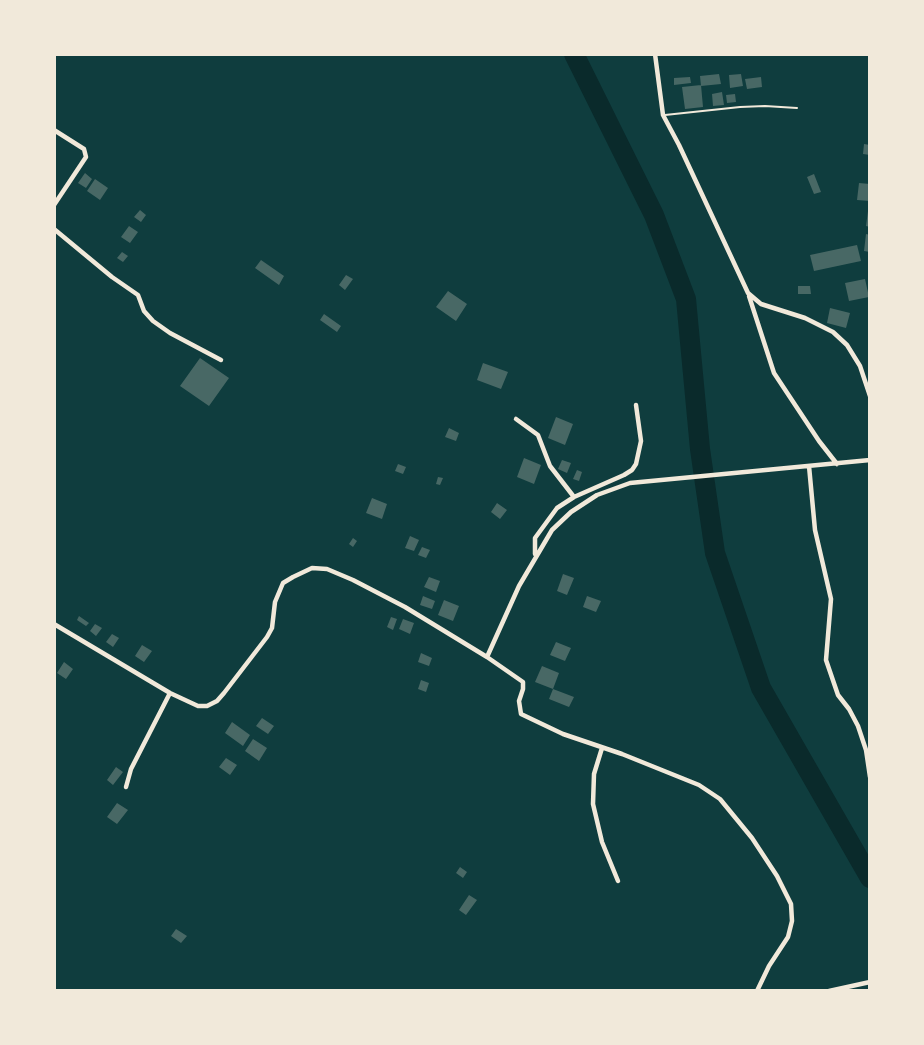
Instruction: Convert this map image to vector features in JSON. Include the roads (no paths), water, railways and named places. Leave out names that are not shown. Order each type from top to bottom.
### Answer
[{"type":"street","points":[[655,54],[663,115],[748,293],[774,373],[837,464]]},
{"type":"street","points":[[54,130],[84,149],[86,157],[54,205]]},
{"type":"street","points":[[54,229],[112,277],[138,295],[144,311],[153,321],[170,333],[220,360]]},
{"type":"street","points":[[748,293],[761,304],[805,318],[833,332],[847,345],[860,366],[870,396]]},
{"type":"street","points":[[534,557],[535,538],[557,508],[574,497],[632,470],[636,464],[641,441],[636,405]]},
{"type":"street","points":[[516,419],[538,435],[550,466],[574,497]]},
{"type":"street","points":[[487,657],[519,585],[552,530],[571,512],[597,495],[612,488],[644,481],[870,460]]},
{"type":"street","points":[[809,466],[815,530],[831,599],[826,660],[838,695],[858,726],[866,750],[870,777]]},
{"type":"street","points":[[54,624],[170,693],[198,706],[207,706],[217,701],[258,651],[272,628],[275,602],[283,584],[293,577],[312,568],[327,569],[405,607],[523,682],[519,701],[520,714],[563,734],[669,772],[699,785],[720,800],[752,838],[777,876],[791,904],[792,921],[788,937],[769,966],[757,991]]},
{"type":"street","points":[[126,787],[131,769],[170,693]]},
{"type":"street","points":[[602,748],[594,774],[593,804],[602,842],[618,881]]},
{"type":"street","points":[[829,991],[870,982]]},
{"type":"lane","points":[[663,115],[740,107],[797,108]]},
{"type":"waterway","points":[[574,54],[654,215],[686,299],[700,449],[715,553],[761,688],[870,878]]}]
